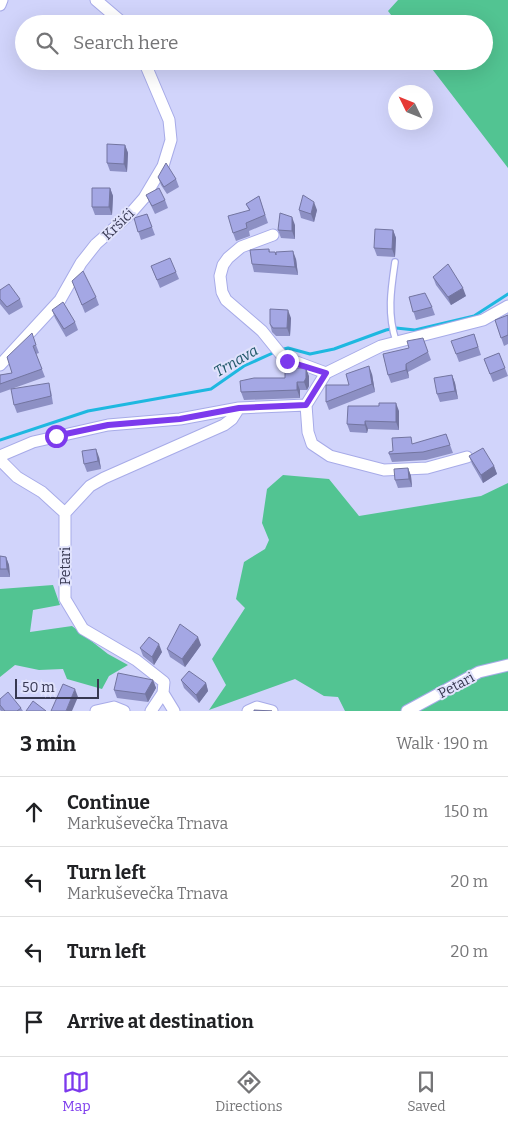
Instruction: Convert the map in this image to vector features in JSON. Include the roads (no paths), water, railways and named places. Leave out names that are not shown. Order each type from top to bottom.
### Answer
[{"type":"street","points":[[0,5],[2,0]]},
{"type":"street","points":[[96,0],[114,15]]},
{"type":"street","name":"Kršići","points":[[0,365],[60,300],[81,263],[96,244],[139,204],[163,166],[171,140],[169,120],[148,70]]},
{"type":"street","points":[[273,235],[233,252],[222,265],[220,276],[222,292],[226,300],[262,331],[287,361],[326,373]]},
{"type":"street","points":[[467,457],[427,468],[384,470],[330,456],[312,444],[308,432],[306,405],[326,373],[381,346],[394,336],[483,320],[508,306]]},
{"type":"street","points":[[0,456],[32,442],[82,430],[180,419],[239,408],[306,405]]},
{"type":"street","points":[[0,460],[18,477],[42,492],[65,513],[90,486],[224,425],[232,420],[239,408]]},
{"type":"street","name":"Petari","points":[[65,513],[65,599],[83,629],[136,660],[164,682],[163,693],[174,711]]},
{"type":"street","name":"Petari","points":[[407,711],[479,672],[508,665]]},
{"type":"street","points":[[150,711],[163,693]]},
{"type":"street","points":[[96,711],[114,707],[124,711]]},
{"type":"street","points":[[248,711],[257,707],[272,711]]},
{"type":"lane","points":[[394,336],[391,325],[391,293],[395,262]]},
{"type":"waterway","name":"Trnava","points":[[280,350],[288,348],[310,354],[334,349],[386,330],[396,328],[415,330],[474,316],[508,294]]},
{"type":"waterway","name":"Trnava","points":[[0,440],[88,411],[211,389],[244,366],[275,352]]}]
